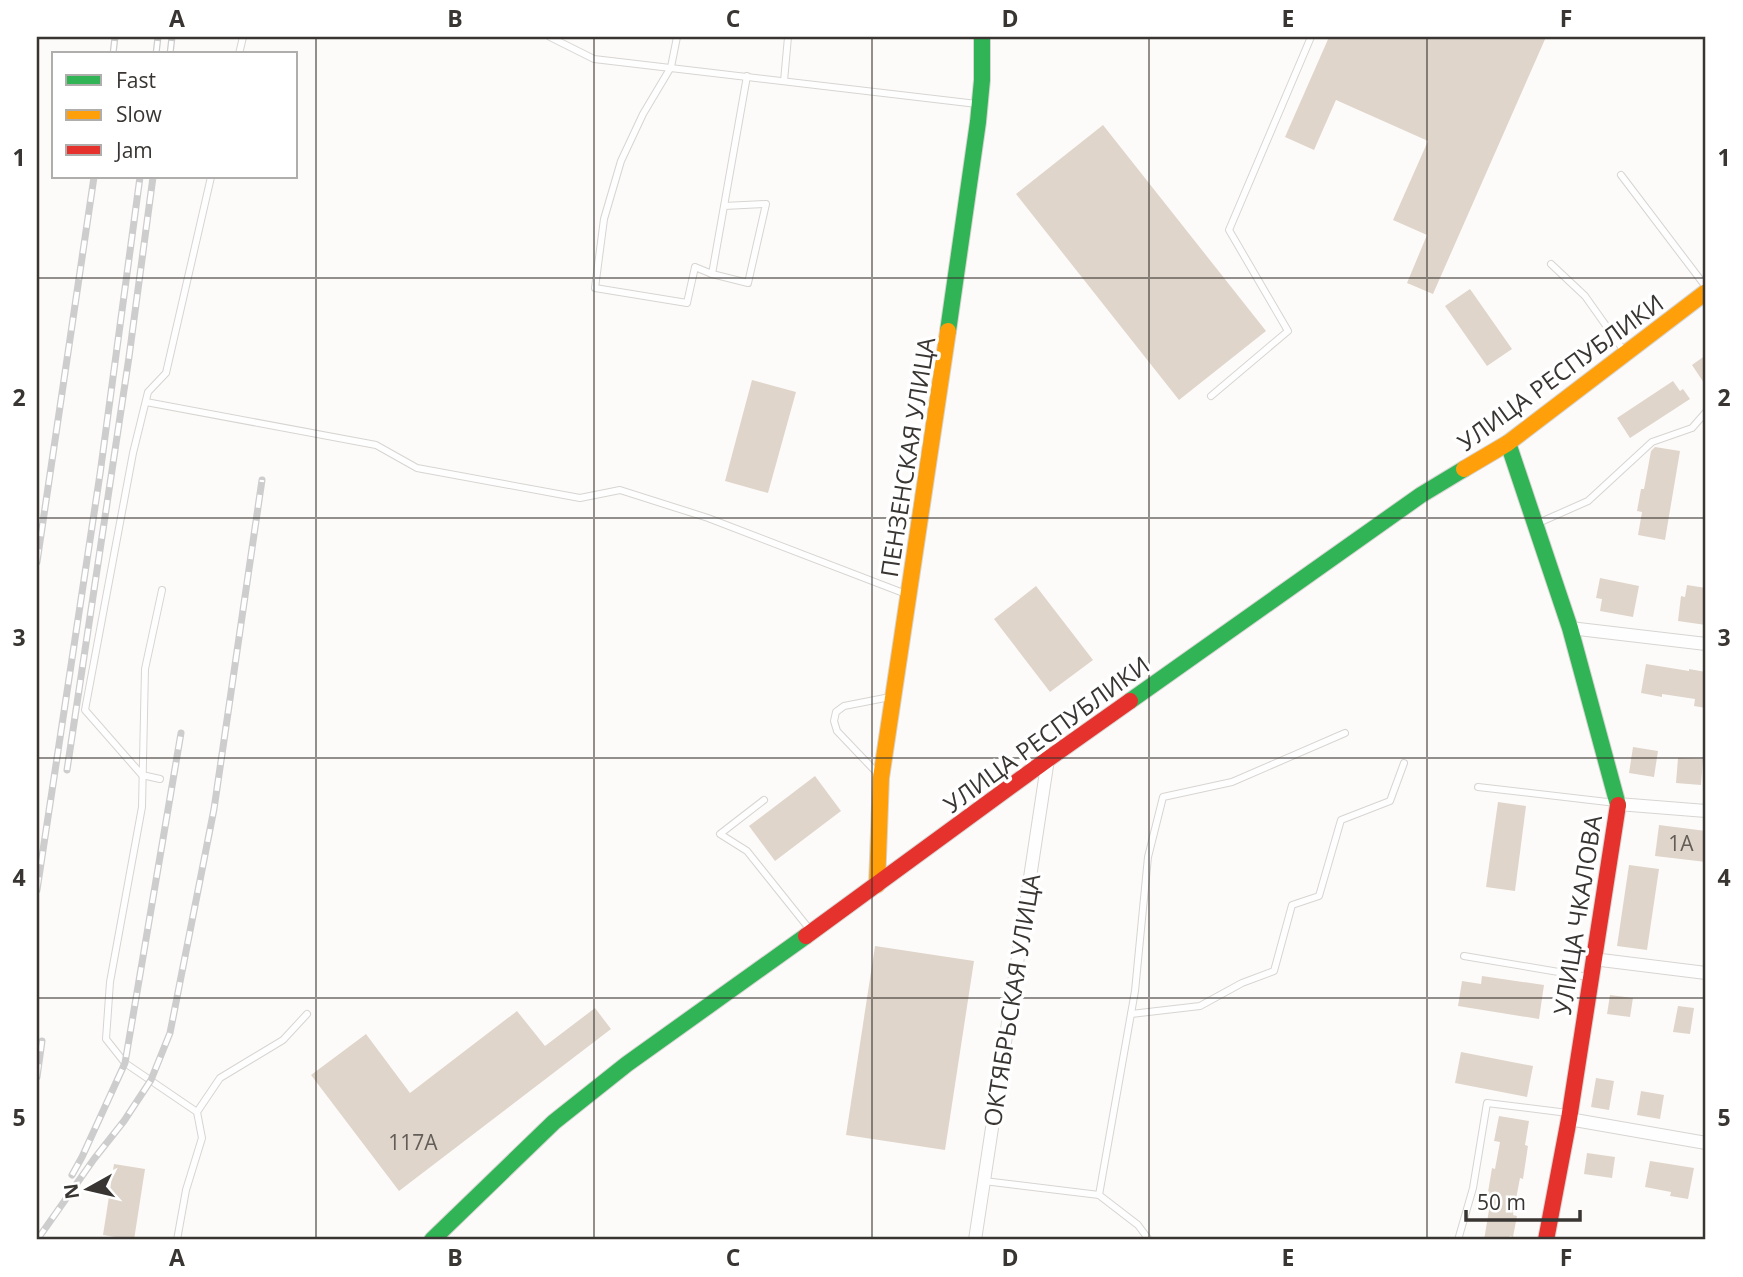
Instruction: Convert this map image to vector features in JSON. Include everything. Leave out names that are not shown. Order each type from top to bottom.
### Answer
[{"type":"street","name":"ПЕНЗЕНСКАЯ УЛИЦА","points":[[877,885],[881,778],[975,151],[981,104],[982,37]]},
{"type":"street","name":"УЛИЦА РЕСПУБЛИКИ","points":[[432,1240],[554,1122],[627,1064],[1048,759],[1421,495],[1508,443],[1626,354],[1706,289]]},
{"type":"street","name":"УЛИЦА ЧКАЛОВА","points":[[1508,443],[1570,628],[1618,804],[1569,1116],[1546,1240]]},
{"type":"street","points":[[1570,628],[1706,644]]},
{"type":"street","name":"ОКТЯБРЬСКАЯ УЛИЦА","points":[[975,1240],[1048,759]]},
{"type":"street","points":[[1618,804],[1706,811]]},
{"type":"street","points":[[1593,959],[1706,973]]},
{"type":"street","points":[[1569,1116],[1706,1143]]},
{"type":"lane","points":[[550,37],[594,59],[981,104]]},
{"type":"lane","points":[[677,37],[671,67],[643,114],[621,161],[604,219],[595,288],[688,303],[695,267],[748,283],[766,204],[724,206]]},
{"type":"lane","points":[[784,81],[788,37]]},
{"type":"lane","points":[[1211,396],[1288,331],[1229,230],[1311,37]]},
{"type":"lane","points":[[712,274],[747,76]]},
{"type":"lane","points":[[1621,175],[1706,289]]},
{"type":"lane","points":[[160,779],[142,775],[85,710],[133,453],[148,393],[166,373],[211,178]]},
{"type":"lane","points":[[1552,264],[1585,296],[1626,354]]},
{"type":"lane","points":[[146,402],[376,445],[417,468],[580,498],[620,490],[708,518],[909,595]]},
{"type":"lane","points":[[1535,524],[1588,500],[1652,442],[1692,428],[1706,412]]},
{"type":"lane","points":[[162,590],[145,669],[142,807],[110,982],[106,1039],[125,1063],[197,1112],[202,1138],[186,1190],[177,1240]]},
{"type":"lane","points":[[881,778],[837,731],[834,721],[836,712],[844,706],[892,697]]},
{"type":"lane","points":[[1099,1195],[1135,991],[1148,857],[1163,797],[1232,782],[1345,733]]},
{"type":"lane","points":[[1131,1014],[1200,1006],[1274,971],[1292,905],[1319,896],[1341,820],[1390,801],[1404,763]]},
{"type":"lane","points":[[1478,787],[1618,804]]},
{"type":"lane","points":[[764,800],[720,834],[747,851],[812,932]]},
{"type":"lane","points":[[1464,956],[1590,977]]},
{"type":"lane","points":[[197,1112],[220,1078],[283,1040],[307,1014]]},
{"type":"lane","points":[[1458,1240],[1473,1188],[1487,1103],[1569,1116]]},
{"type":"lane","points":[[984,1181],[1099,1195],[1139,1225],[1149,1240]]},
{"type":"building","points":[[1329,37],[1546,37],[1433,294],[1407,283],[1427,235],[1393,220],[1428,141],[1336,100],[1314,150],[1285,137]]},
{"type":"building","points":[[1103,125],[1266,331],[1179,400],[1016,194]]},
{"type":"building","points":[[1470,289],[1512,349],[1487,366],[1445,306]]},
{"type":"building","points":[[1706,355],[1706,386],[1692,365]]},
{"type":"building","points":[[752,380],[796,392],[768,493],[725,481]]},
{"type":"building","points":[[1673,381],[1690,399],[1630,438],[1617,418]]},
{"type":"building","points":[[1655,447],[1680,451],[1665,540],[1638,535],[1642,512],[1637,511],[1641,489],[1644,489],[1651,451]]},
{"type":"building","points":[[1600,578],[1639,586],[1633,617],[1600,611],[1602,599],[1596,598]]},
{"type":"building","points":[[1687,585],[1706,588],[1706,625],[1678,621],[1681,596],[1685,597]]},
{"type":"building","points":[[1036,586],[1093,660],[1050,692],[994,619]]},
{"type":"building","points":[[1646,664],[1706,672],[1706,708],[1694,706],[1695,699],[1641,693]]},
{"type":"building","points":[[1633,747],[1658,751],[1654,777],[1629,773]]},
{"type":"building","points":[[1678,758],[1703,759],[1701,785],[1676,783]]},
{"type":"building","points":[[815,776],[841,811],[775,861],[749,826]]},
{"type":"building","points":[[1498,802],[1526,806],[1515,891],[1486,887]]},
{"type":"building","points":[[1659,825],[1706,831],[1706,862],[1655,856]]},
{"type":"building","points":[[1629,865],[1659,869],[1647,950],[1617,946]]},
{"type":"building","points":[[875,946],[974,961],[945,1150],[846,1135]]},
{"type":"building","points":[[1482,976],[1544,985],[1539,1019],[1458,1006],[1462,981],[1481,984]]},
{"type":"building","points":[[1610,995],[1633,998],[1630,1017],[1607,1014]]},
{"type":"building","points":[[1678,1006],[1694,1008],[1690,1034],[1673,1032]]},
{"type":"building","points":[[595,1008],[611,1029],[399,1191],[311,1075],[366,1034],[410,1093],[517,1011],[545,1046]]},
{"type":"building","points":[[1461,1052],[1533,1066],[1527,1097],[1455,1083]]},
{"type":"building","points":[[1596,1078],[1614,1081],[1609,1110],[1591,1107]]},
{"type":"building","points":[[1641,1091],[1664,1095],[1660,1119],[1637,1115]]},
{"type":"building","points":[[1499,1116],[1529,1121],[1525,1145],[1528,1146],[1523,1179],[1520,1178],[1513,1215],[1517,1216],[1513,1237],[1510,1236],[1509,1240],[1484,1240],[1490,1204],[1486,1204],[1500,1142],[1494,1141]]},
{"type":"building","points":[[1587,1153],[1615,1157],[1612,1178],[1584,1174]]},
{"type":"building","points":[[1650,1161],[1694,1168],[1688,1199],[1670,1196],[1671,1192],[1645,1187]]},
{"type":"building","points":[[114,1164],[145,1169],[134,1240],[103,1235]]},
{"type":"railway","points":[[113,52],[115,37]]},
{"type":"railway","points":[[156,52],[158,37]]},
{"type":"railway","points":[[170,52],[172,37]]},
{"type":"railway","points":[[37,562],[94,178]]},
{"type":"railway","points":[[37,890],[100,474],[140,178]]},
{"type":"railway","points":[[67,770],[153,178]]},
{"type":"railway","points":[[37,1240],[151,1080],[170,1033],[214,809],[262,480]]},
{"type":"railway","points":[[72,1175],[125,1063],[181,733]]},
{"type":"railway","points":[[37,1077],[42,1041]]},
{"type":"traffic: fast","points":[[948,331],[978,122],[982,37]]},
{"type":"traffic: fast","points":[[1508,443],[1570,628],[1618,805]]},
{"type":"traffic: fast","points":[[1130,701],[1421,495],[1464,469]]},
{"type":"traffic: fast","points":[[432,1240],[554,1122],[627,1064],[806,936]]},
{"type":"traffic: slow","points":[[1464,469],[1508,443],[1706,292]]},
{"type":"traffic: slow","points":[[877,885],[881,778],[948,331]]},
{"type":"traffic: jam","points":[[806,936],[1130,701]]},
{"type":"traffic: jam","points":[[1546,1240],[1569,1119],[1618,805]]}]
